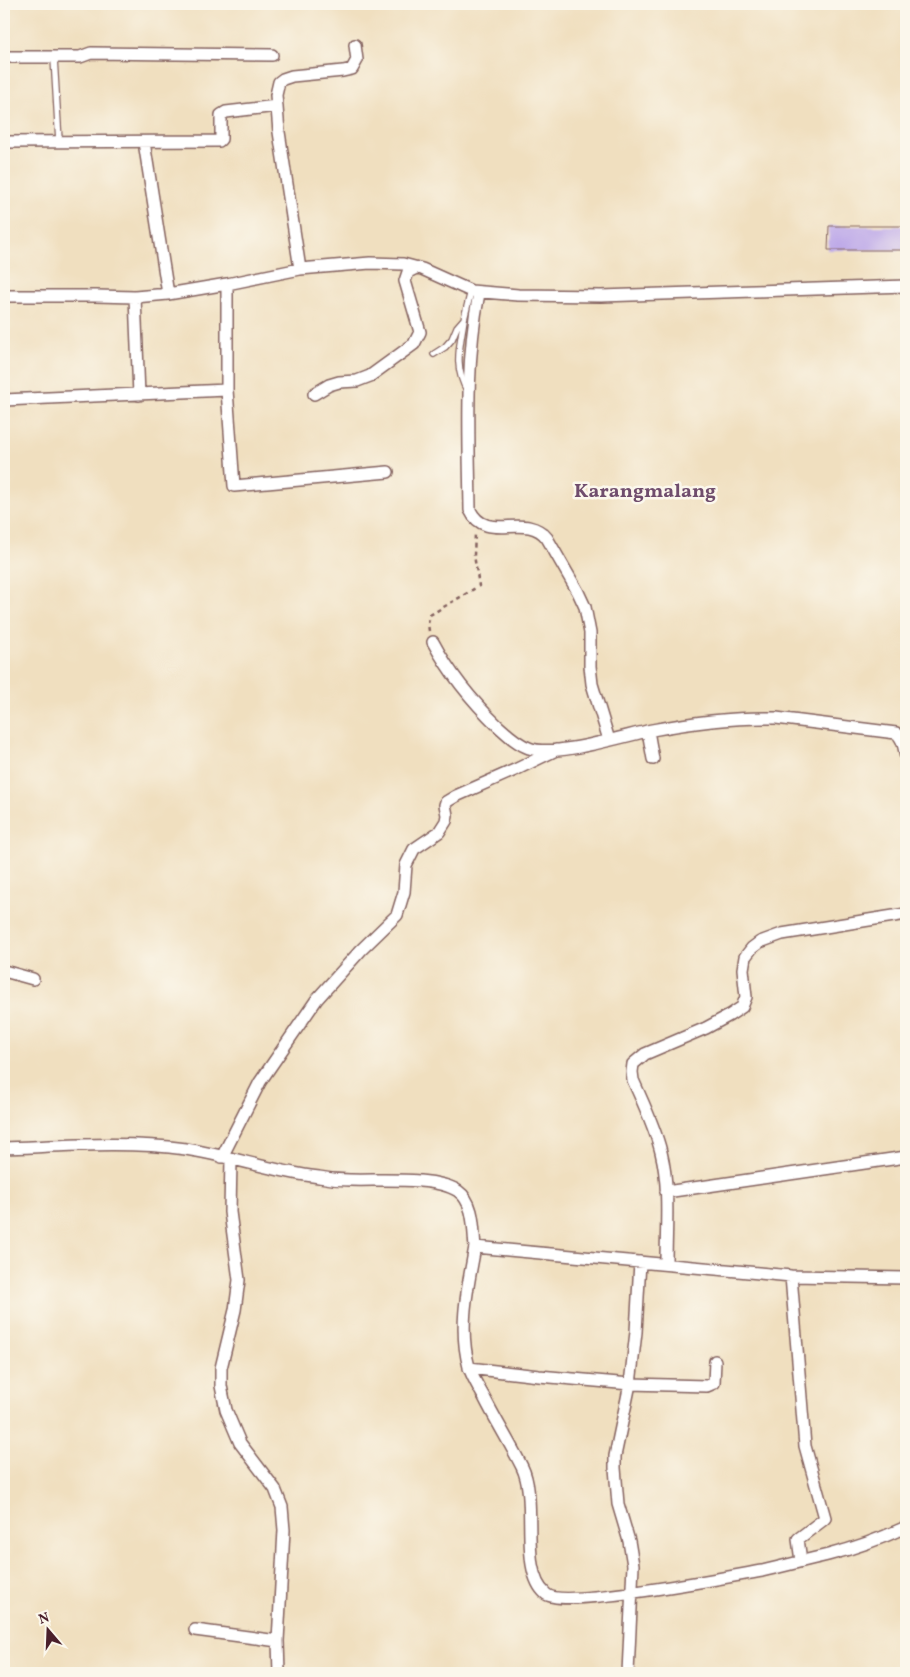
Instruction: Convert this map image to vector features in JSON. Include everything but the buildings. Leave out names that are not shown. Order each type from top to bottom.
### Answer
[{"type":"street","points":[[300,269],[277,106],[276,95],[279,82],[292,76],[352,69],[357,60],[355,44]]},
{"type":"street","points":[[4,57],[54,58],[80,57],[91,54],[272,55]]},
{"type":"street","points":[[4,142],[218,141],[221,139],[221,116],[226,112],[277,106]]},
{"type":"street","points":[[144,142],[168,294]]},
{"type":"street","points":[[4,296],[136,297],[168,294],[227,284],[300,269],[386,262],[419,268],[475,292],[518,295],[601,296],[906,286]]},
{"type":"street","points":[[314,394],[328,385],[357,381],[378,372],[418,340],[420,332],[405,282],[408,272],[419,268]]},
{"type":"street","points":[[227,284],[227,390],[234,486],[388,472]]},
{"type":"street","points":[[475,292],[468,393],[470,510],[478,522],[490,526],[536,528],[546,538],[578,592],[587,614],[590,633],[592,684],[610,740]]},
{"type":"street","points":[[136,297],[139,395]]},
{"type":"street","points":[[4,400],[227,390]]},
{"type":"street","points":[[433,642],[469,697],[505,732],[518,743],[528,748],[556,750],[648,731],[721,720],[776,718],[896,733],[900,735],[906,757]]},
{"type":"street","points":[[648,731],[653,759]]},
{"type":"street","points":[[279,1673],[278,1641],[284,1530],[282,1507],[275,1489],[240,1443],[226,1410],[222,1386],[221,1368],[235,1310],[239,1280],[230,1212],[226,1158],[260,1082],[317,999],[361,950],[397,915],[404,892],[406,865],[414,849],[438,832],[447,818],[445,805],[449,799],[556,750]]},
{"type":"street","points":[[666,1264],[666,1192],[661,1151],[632,1075],[634,1062],[645,1054],[706,1028],[742,1007],[746,997],[743,969],[746,957],[752,948],[760,942],[782,934],[906,914]]},
{"type":"street","points":[[4,971],[33,979]]},
{"type":"street","points":[[4,1148],[123,1145],[185,1149],[283,1172],[349,1180],[424,1182],[452,1188],[463,1195],[471,1209],[475,1247],[464,1318],[469,1368],[526,1477],[530,1498],[532,1560],[541,1589],[549,1597],[564,1599],[632,1592],[764,1570],[874,1542],[906,1527]]},
{"type":"street","points":[[666,1192],[906,1157]]},
{"type":"street","points":[[475,1247],[791,1276],[906,1278]]},
{"type":"street","points":[[628,1673],[633,1565],[618,1504],[614,1476],[615,1456],[630,1384],[636,1332],[640,1262]]},
{"type":"street","points":[[791,1276],[805,1446],[825,1518],[798,1540],[801,1561]]},
{"type":"street","points":[[469,1368],[630,1384],[710,1386],[714,1383],[715,1361]]},
{"type":"street","points":[[194,1630],[278,1641]]},
{"type":"lane","points":[[54,58],[59,141]]},
{"type":"lane","points":[[468,393],[458,370],[458,358],[464,319],[475,292]]},
{"type":"lane","points":[[434,354],[445,347],[452,339],[457,327],[464,319]]},
{"type":"path","points":[[433,642],[428,628],[430,615],[479,586],[474,554],[478,522]]},
{"type":"district","name":"Karangmalang","points":[[645,490]]}]
